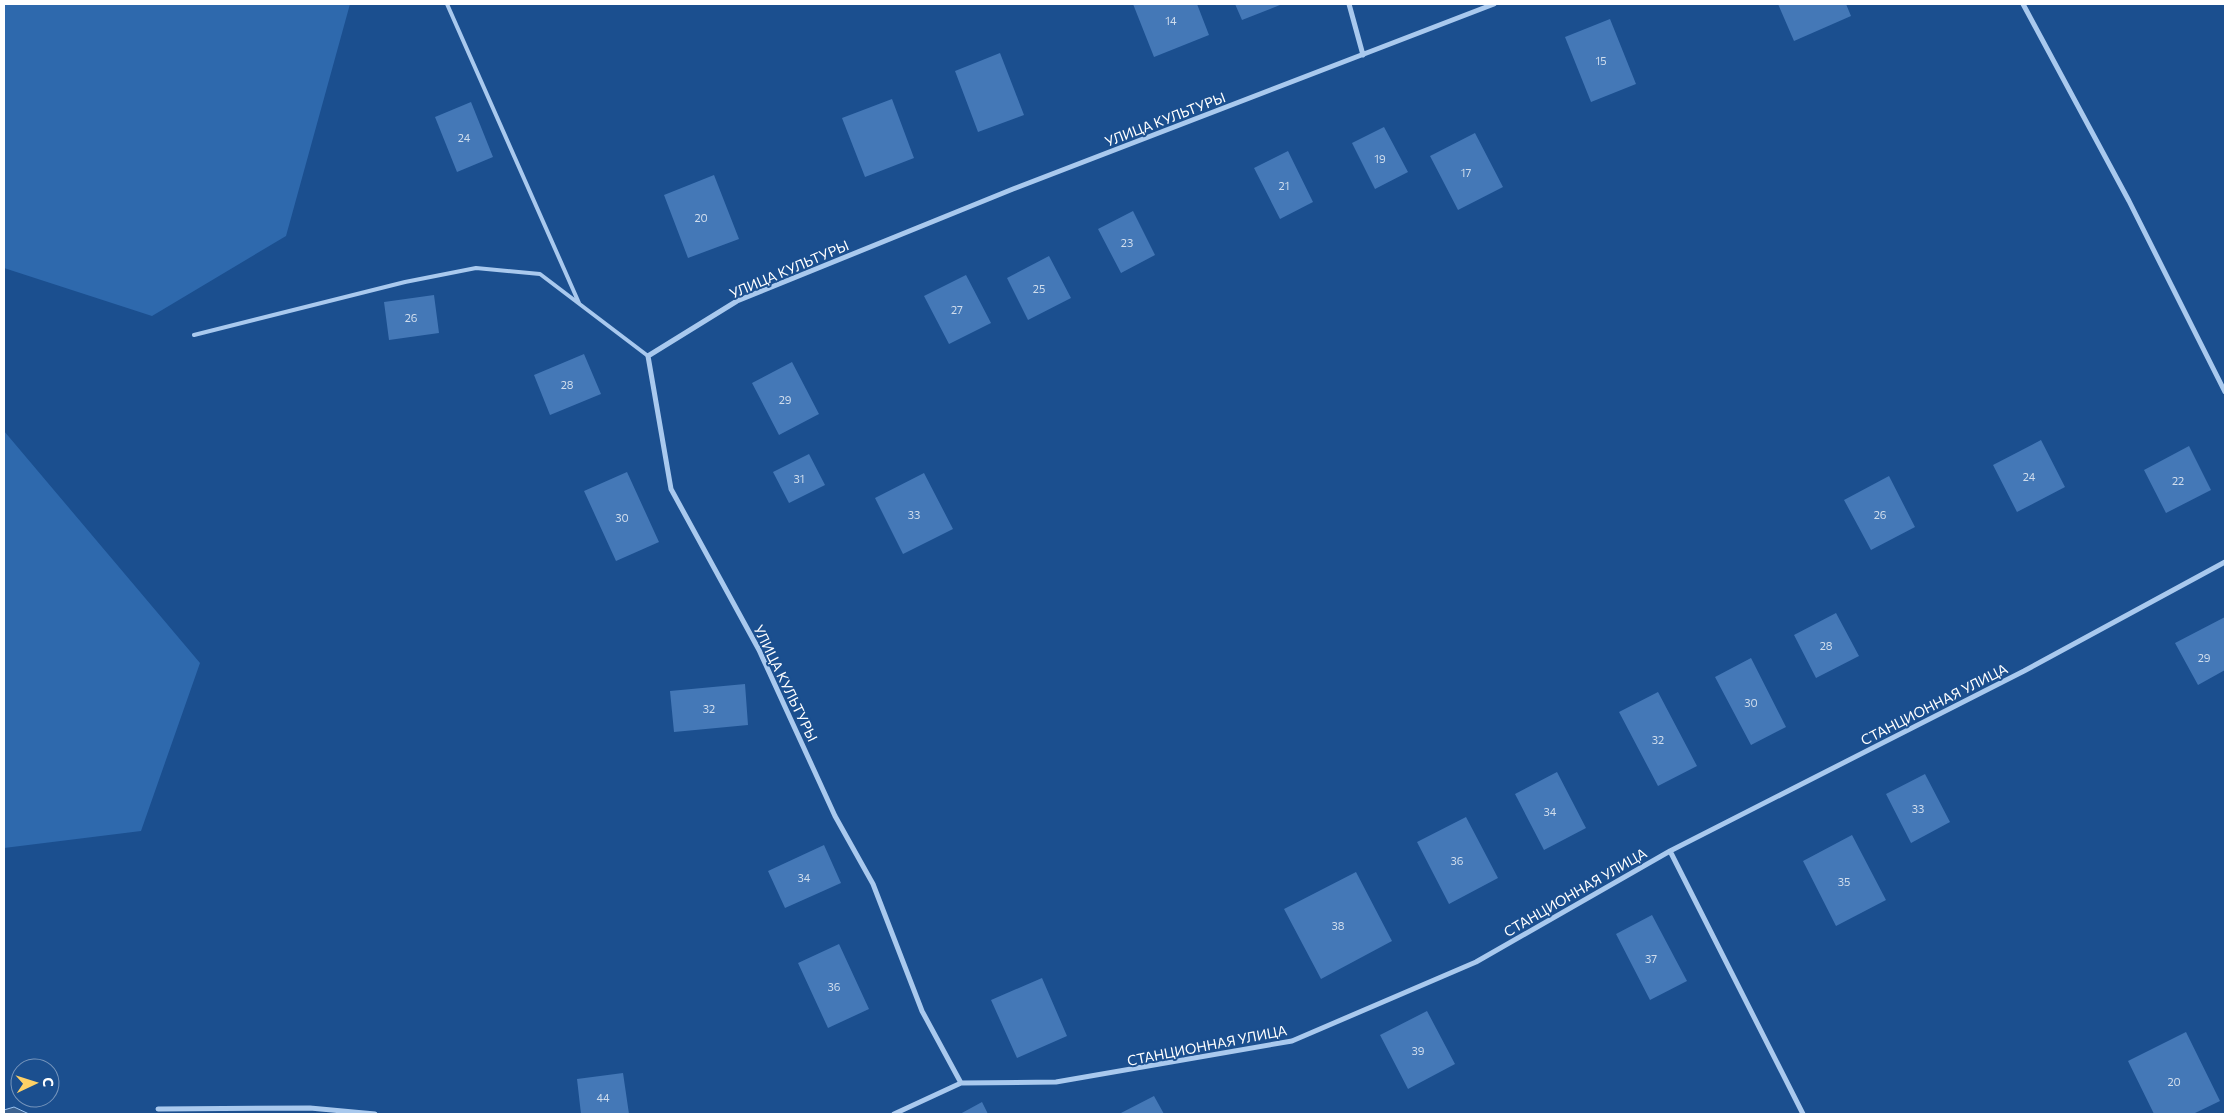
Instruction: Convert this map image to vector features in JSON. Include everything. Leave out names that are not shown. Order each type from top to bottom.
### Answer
[{"type":"street","points":[[1349,4],[1363,55]]},
{"type":"street","name":"УЛИЦА КУЛЬТУРЫ","points":[[961,1084],[922,1011],[873,884],[835,816],[759,650],[671,489],[648,356],[738,301],[1012,189],[1494,4]]},
{"type":"street","points":[[2023,4],[2129,201],[2225,392]]},
{"type":"street","name":"СТАНЦИОННАЯ УЛИЦА","points":[[894,1114],[961,1084],[1056,1082],[1292,1041],[1476,962],[1670,851],[2024,671],[2225,562]]},
{"type":"street","points":[[1670,851],[1803,1114]]},
{"type":"street","points":[[158,1109],[310,1108],[375,1114]]},
{"type":"lane","points":[[447,4],[580,305]]},
{"type":"lane","points":[[194,335],[406,282],[476,268],[540,274],[648,356]]},
{"type":"shaded area","points":[[4,4],[350,4],[286,236],[152,316],[4,268]]},
{"type":"shaded area","points":[[4,431],[200,663],[141,831],[4,848]]},
{"type":"shaded area","points":[[16,1108],[29,1114],[4,1114],[4,1110]]},
{"type":"building","points":[[1133,4],[1197,4],[1209,35],[1154,57]]},
{"type":"building","points":[[1235,4],[1279,4],[1280,5],[1242,20]]},
{"type":"building","points":[[1778,4],[1846,4],[1851,16],[1794,41]]},
{"type":"building","points":[[1610,19],[1636,84],[1591,102],[1565,37]]},
{"type":"building","points":[[1000,53],[1024,115],[978,132],[955,71]]},
{"type":"building","points":[[892,99],[914,158],[865,177],[842,118]]},
{"type":"building","points":[[471,102],[493,157],[457,172],[435,117]]},
{"type":"building","points":[[1384,127],[1408,172],[1375,189],[1352,143]]},
{"type":"building","points":[[1475,133],[1503,187],[1458,210],[1430,156]]},
{"type":"building","points":[[1288,151],[1313,202],[1280,219],[1254,168]]},
{"type":"building","points":[[714,175],[739,239],[688,258],[664,195]]},
{"type":"building","points":[[1133,211],[1155,255],[1121,273],[1098,229]]},
{"type":"building","points":[[1049,256],[1071,298],[1028,320],[1007,278]]},
{"type":"building","points":[[966,275],[991,323],[949,344],[924,296]]},
{"type":"building","points":[[434,295],[439,333],[389,340],[384,302]]},
{"type":"building","points":[[584,354],[601,394],[550,415],[534,375]]},
{"type":"building","points":[[792,362],[819,414],[779,435],[752,383]]},
{"type":"building","points":[[2041,440],[2065,487],[2017,512],[1993,465]]},
{"type":"building","points":[[2189,446],[2211,490],[2166,513],[2144,470]]},
{"type":"building","points":[[809,454],[825,485],[789,503],[773,472]]},
{"type":"building","points":[[627,472],[659,542],[616,561],[584,491]]},
{"type":"building","points":[[924,473],[953,529],[903,554],[875,498]]},
{"type":"building","points":[[1889,476],[1915,527],[1871,550],[1844,500]]},
{"type":"building","points":[[1836,613],[1859,656],[1816,678],[1794,635]]},
{"type":"building","points":[[2225,617],[2225,670],[2198,685],[2175,643]]},
{"type":"building","points":[[1751,658],[1786,727],[1751,745],[1715,677]]},
{"type":"building","points":[[745,684],[748,725],[674,732],[670,691]]},
{"type":"building","points":[[1658,692],[1697,766],[1658,786],[1619,712]]},
{"type":"building","points":[[1557,772],[1586,828],[1544,850],[1515,794]]},
{"type":"building","points":[[1925,774],[1950,822],[1911,843],[1886,794]]},
{"type":"building","points":[[1466,817],[1498,878],[1449,904],[1417,842]]},
{"type":"building","points":[[1852,835],[1886,900],[1836,926],[1803,861]]},
{"type":"building","points":[[824,845],[841,883],[785,908],[768,871]]},
{"type":"building","points":[[1356,872],[1392,941],[1321,979],[1284,909]]},
{"type":"building","points":[[1652,915],[1687,981],[1650,1000],[1616,934]]},
{"type":"building","points":[[839,944],[869,1009],[828,1028],[798,963]]},
{"type":"building","points":[[1042,978],[1067,1036],[1017,1058],[991,1000]]},
{"type":"building","points":[[1427,1011],[1455,1064],[1408,1089],[1380,1035]]},
{"type":"building","points":[[2186,1032],[2220,1101],[2193,1114],[2154,1114],[2128,1061]]},
{"type":"building","points":[[623,1073],[629,1114],[581,1114],[577,1079]]},
{"type":"building","points":[[1154,1096],[1164,1114],[1119,1114]]},
{"type":"building","points":[[982,1102],[988,1114],[960,1114]]}]
